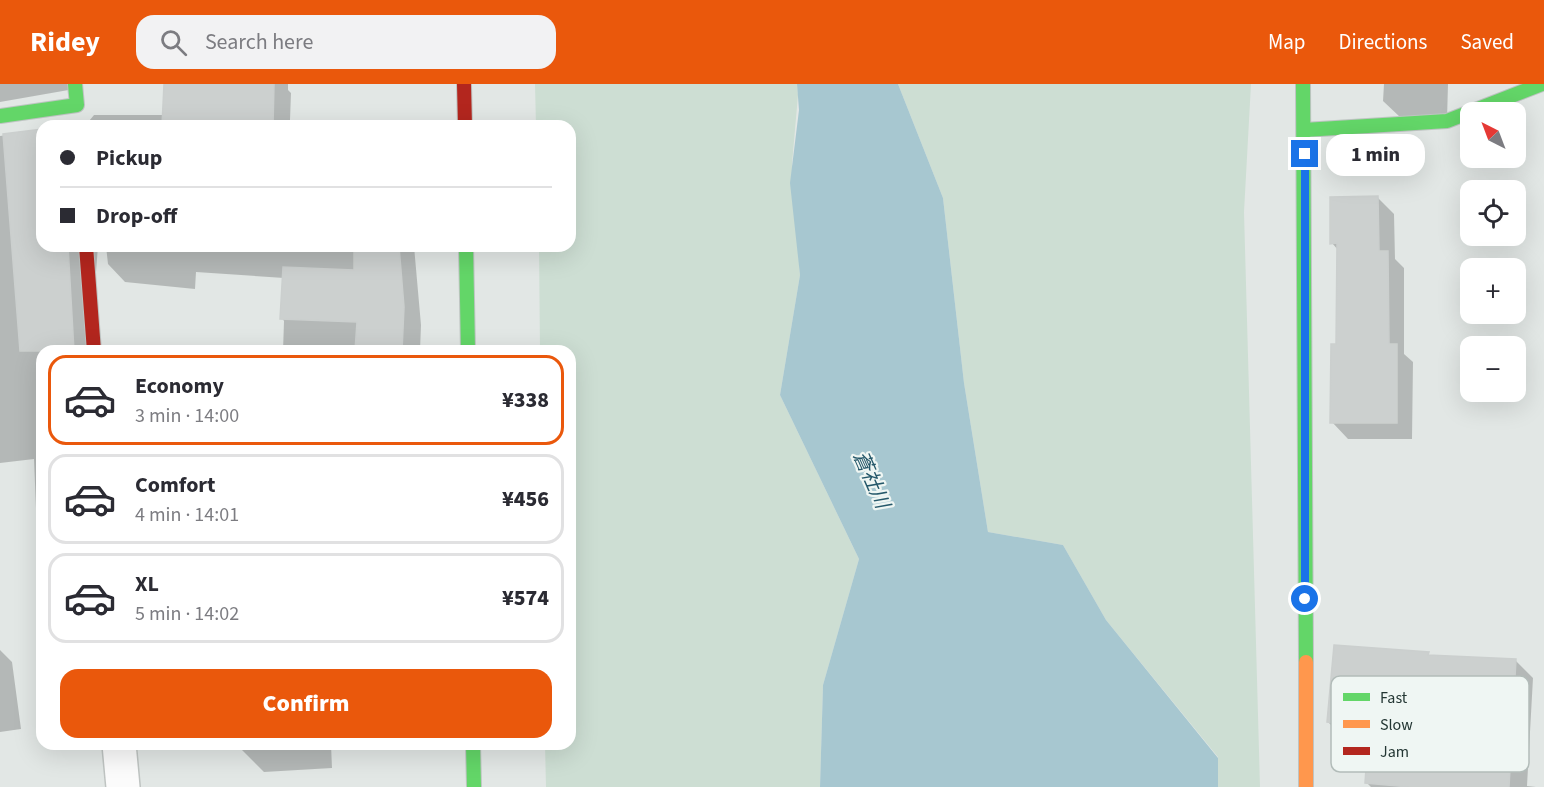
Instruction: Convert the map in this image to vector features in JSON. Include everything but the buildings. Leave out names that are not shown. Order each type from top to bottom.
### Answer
[{"type":"street","points":[[464,84],[465,120]]},
{"type":"street","points":[[1303,84],[1306,787]]},
{"type":"street","points":[[1304,130],[1447,121],[1542,84]]},
{"type":"street","points":[[0,116],[76,105]]},
{"type":"street","points":[[86,252],[94,345]]},
{"type":"street","points":[[466,252],[468,345]]},
{"type":"street","points":[[120,750],[123,787]]},
{"type":"street","points":[[474,750],[474,787]]},
{"type":"green space","points":[[535,84],[797,84],[792,164],[800,275],[780,395],[859,559],[823,685],[820,787],[546,787],[545,750],[576,750],[576,345],[540,345],[539,252],[576,252],[576,120],[536,120]]},
{"type":"green space","points":[[898,84],[1251,84],[1244,212],[1260,787],[1218,787],[1218,757],[1106,620],[1063,545],[988,532],[964,383],[943,198]]},
{"type":"water","name":"蒼社川","points":[[797,84],[898,84],[943,198],[964,383],[988,532],[1063,545],[1106,620],[1218,758],[1218,787],[820,787],[823,685],[859,559],[780,395],[800,275],[790,183],[799,110]]},
{"type":"traffic: fast","points":[[0,116],[77,105],[75,84]]},
{"type":"traffic: fast","points":[[1303,84],[1306,662]]},
{"type":"traffic: fast","points":[[1304,130],[1447,121],[1542,84]]},
{"type":"traffic: fast","points":[[466,252],[468,345]]},
{"type":"traffic: fast","points":[[473,750],[474,787]]},
{"type":"traffic: slow","points":[[1306,662],[1306,787]]},
{"type":"traffic: jam","points":[[464,84],[465,120]]},
{"type":"traffic: jam","points":[[86,252],[94,345]]},
{"type":"route","points":[[1305,154],[1305,599]]}]
